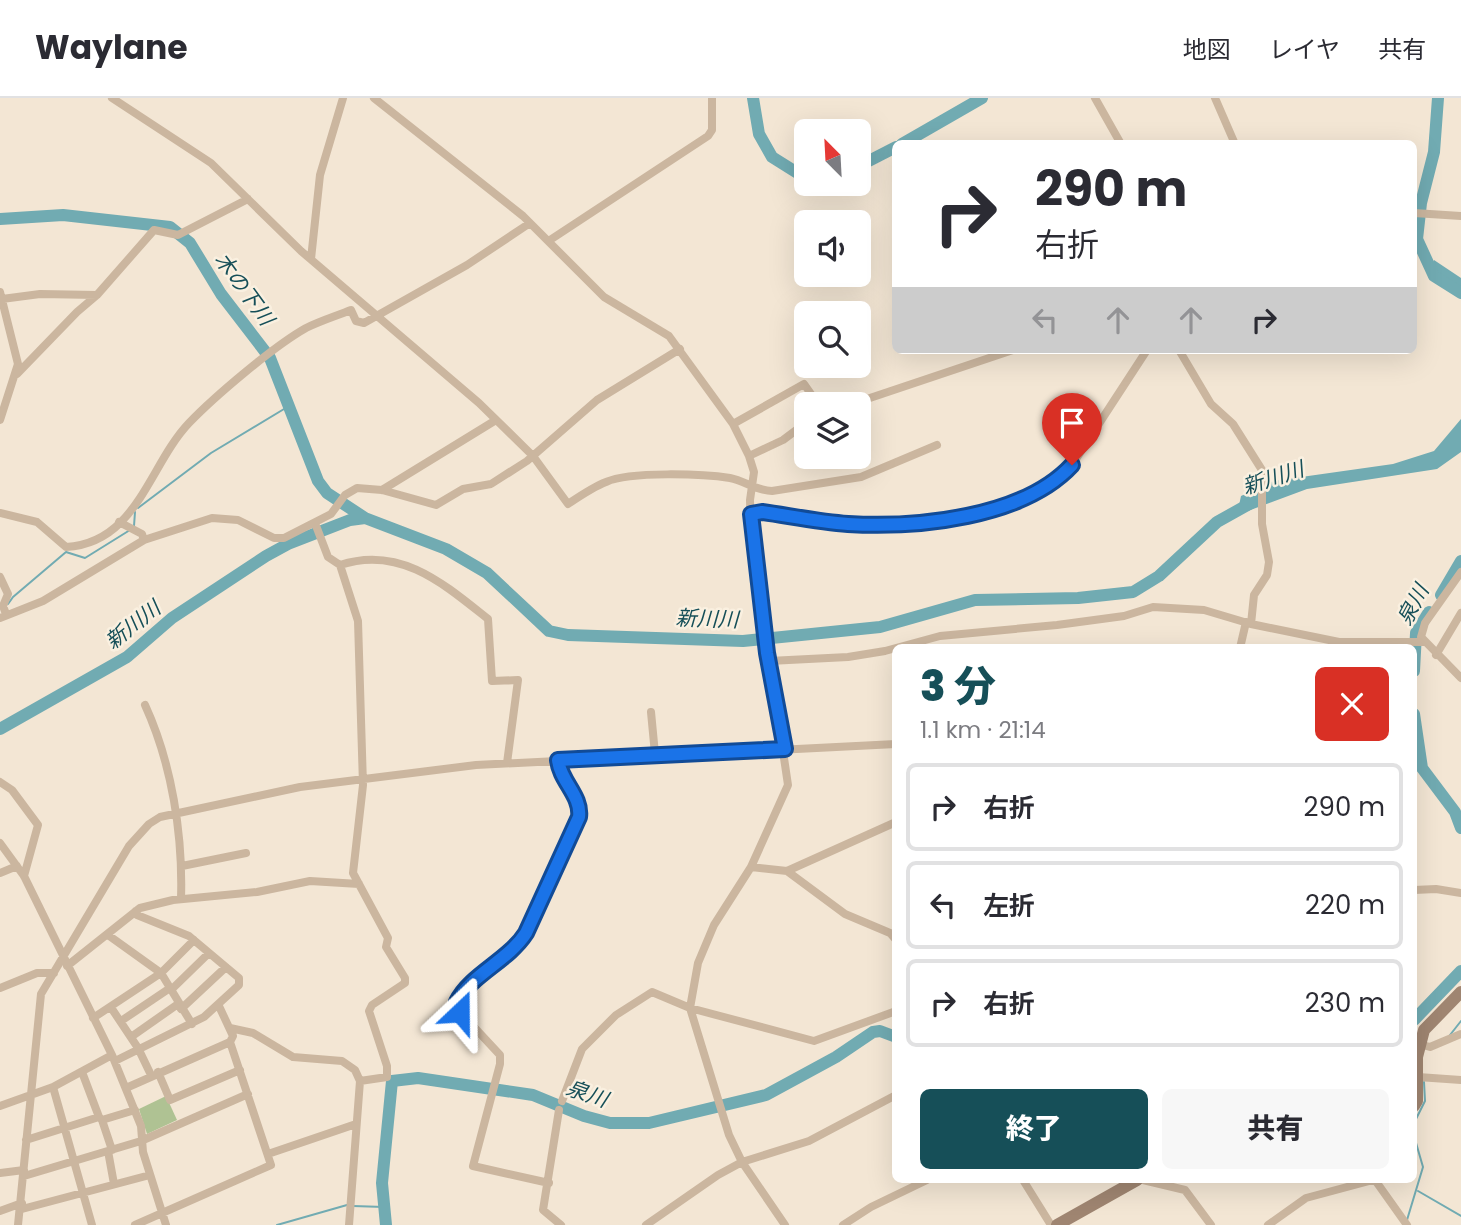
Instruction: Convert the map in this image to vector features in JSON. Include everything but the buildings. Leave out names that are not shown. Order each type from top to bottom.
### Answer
[{"type":"main road","points":[[1417,1102],[1422,1077],[1424,1030],[1461,992]]},
{"type":"main road","points":[[1057,1225],[1132,1183]]},
{"type":"street","points":[[112,98],[211,163],[311,259],[496,420],[533,456],[568,504],[606,481],[620,477],[707,475],[734,479],[772,491],[861,477],[937,445]]},
{"type":"street","points":[[311,259],[320,175],[343,98]]},
{"type":"street","points":[[374,98],[550,240],[596,291],[629,315],[669,336],[733,424],[749,456],[754,472],[751,514],[763,622],[785,749],[788,785],[751,867],[714,925],[698,963],[690,1008],[722,1110],[742,1163],[785,1225]]},
{"type":"street","points":[[550,240],[708,136],[712,130],[712,98]]},
{"type":"street","points":[[1095,98],[1119,140]]},
{"type":"street","points":[[1215,98],[1233,140]]},
{"type":"street","points":[[17,374],[97,295],[148,234],[154,230],[182,233],[248,199]]},
{"type":"street","points":[[1417,212],[1461,216]]},
{"type":"street","points":[[0,513],[37,522],[66,547],[100,537],[138,505],[182,430],[268,356],[310,326],[351,310],[356,321],[364,323],[467,265],[530,223]]},
{"type":"street","points":[[0,420],[17,374],[18,355],[1,295],[97,295]]},
{"type":"street","points":[[0,577],[8,594],[4,612],[43,601],[144,540],[225,517],[274,538],[284,538],[316,524],[338,507],[345,495],[357,488],[382,490],[436,505],[463,489],[491,484],[533,456],[597,400],[680,349]]},
{"type":"street","points":[[871,398],[1001,354]]},
{"type":"street","points":[[751,514],[762,512],[848,524],[945,520],[1042,491],[1072,465],[1144,354]]},
{"type":"street","points":[[1181,354],[1212,404],[1233,424],[1252,451],[1262,475],[1262,524],[1269,562],[1267,575],[1254,595],[1241,644]]},
{"type":"street","points":[[733,424],[804,384],[810,392]]},
{"type":"street","points":[[382,490],[496,420]]},
{"type":"street","points":[[749,456],[794,431]]},
{"type":"street","points":[[120,522],[142,534],[144,540]]},
{"type":"street","points":[[316,524],[328,557],[340,565],[360,633],[362,777],[352,866],[388,938],[386,947],[405,983],[372,1005],[369,1011],[387,1066],[387,1077],[360,1081]]},
{"type":"street","points":[[340,565],[364,559],[387,559],[418,568],[442,582],[488,618],[492,681],[518,680],[507,763]]},
{"type":"street","points":[[1418,642],[1425,624],[1461,572]]},
{"type":"street","points":[[910,644],[940,636],[1125,616],[1153,607],[1204,610],[1248,623],[1339,642],[1418,642],[1461,678]]},
{"type":"street","points":[[1436,655],[1461,613]]},
{"type":"street","points":[[768,657],[848,657],[892,649]]},
{"type":"street","points":[[145,705],[152,721],[176,812],[182,866],[181,899]]},
{"type":"street","points":[[651,712],[655,754]]},
{"type":"street","points":[[65,962],[129,846],[149,824],[176,812],[246,796],[362,777],[507,763],[892,744]]},
{"type":"street","points":[[549,1183],[472,1166],[494,1088],[500,1055],[460,1012],[457,1002],[462,991],[514,951],[526,933],[579,817],[577,801],[561,775],[558,760]]},
{"type":"street","points":[[0,782],[12,790],[38,825],[24,876]]},
{"type":"street","points":[[751,867],[787,871],[892,824]]},
{"type":"street","points":[[0,843],[24,876],[114,1058],[141,1126],[141,1141],[166,1225]]},
{"type":"street","points":[[182,866],[246,853]]},
{"type":"street","points":[[0,873],[18,866]]},
{"type":"street","points":[[787,871],[836,909],[892,935]]},
{"type":"street","points":[[18,1225],[41,994],[54,972],[108,935],[135,911],[181,899],[257,892],[310,881],[359,884]]},
{"type":"street","points":[[1417,890],[1436,889],[1461,893]]},
{"type":"street","points":[[0,1106],[53,1087],[191,1024],[239,985],[239,978],[194,940],[137,915],[135,911]]},
{"type":"street","points":[[108,935],[161,972],[191,1024]]},
{"type":"street","points":[[93,1018],[112,1009],[161,972],[194,940]]},
{"type":"street","points":[[121,1021],[171,989],[209,953]]},
{"type":"street","points":[[131,1037],[179,1006],[226,967]]},
{"type":"street","points":[[0,988],[37,974],[54,972]]},
{"type":"street","points":[[561,1225],[543,1210],[560,1105],[582,1049],[616,1014],[652,992],[690,1008],[814,1041],[892,1012]]},
{"type":"street","points":[[126,1088],[230,1042],[233,1036],[218,1004]]},
{"type":"street","points":[[112,1009],[170,1100],[240,1070]]},
{"type":"street","points":[[230,1028],[253,1033],[293,1057],[342,1061],[355,1070],[360,1081],[349,1225]]},
{"type":"street","points":[[1424,1046],[1461,1034]]},
{"type":"street","points":[[135,1225],[161,1211],[271,1165],[230,1042]]},
{"type":"street","points":[[82,1072],[110,1151],[114,1184]]},
{"type":"street","points":[[1422,1077],[1461,1080]]},
{"type":"street","points":[[53,1087],[92,1225]]},
{"type":"street","points":[[0,1173],[24,1173],[110,1151],[141,1141],[248,1094]]},
{"type":"street","points":[[646,1225],[676,1202],[742,1163],[809,1141],[892,1097]]},
{"type":"street","points":[[26,1140],[135,1110]]},
{"type":"street","points":[[268,1154],[356,1124]]},
{"type":"street","points":[[0,1211],[150,1175]]},
{"type":"street","points":[[844,1225],[871,1206],[921,1183]]},
{"type":"street","points":[[1025,1183],[1057,1225]]},
{"type":"street","points":[[1156,1183],[1185,1190],[1211,1225]]},
{"type":"street","points":[[1268,1225],[1306,1198],[1363,1183]]},
{"type":"street","points":[[1376,1183],[1405,1223]]},
{"type":"green space","points":[[166,1096],[177,1120],[147,1134],[139,1109]]},
{"type":"water","points":[[1434,260],[1461,278],[1461,299],[1428,277]]},
{"type":"water","points":[[1461,419],[1461,452],[1437,469],[1307,489],[1237,515],[1241,496],[1273,481],[1393,464],[1434,451]]},
{"type":"waterway","points":[[753,98],[759,134],[772,157],[794,171]]},
{"type":"waterway","points":[[909,140],[982,98]]},
{"type":"waterway","points":[[1438,98],[1434,152],[1421,203],[1417,239],[1434,276],[1461,293]]},
{"type":"waterway","points":[[872,159],[892,149]]},
{"type":"waterway","name":"木の下川","points":[[0,219],[63,215],[170,227],[190,243],[221,294],[270,358],[318,481],[327,493],[365,518]]},
{"type":"waterway","points":[[138,508],[211,453],[289,406]]},
{"type":"waterway","name":"新川川","points":[[0,729],[127,657],[172,618],[266,556],[288,544],[350,520],[365,518],[446,549],[487,573],[549,631],[568,635],[743,641],[880,627],[975,600],[1078,598],[1133,592],[1159,576],[1217,522],[1251,503]]},
{"type":"waterway","points":[[134,526],[135,512]]},
{"type":"waterway","points":[[8,604],[66,552],[85,558],[130,530]]},
{"type":"waterway","name":"泉川","points":[[1441,595],[1461,561]]},
{"type":"waterway","name":"泉川","points":[[1415,644],[1416,633],[1429,612]]},
{"type":"waterway","name":"泉川","points":[[1417,734],[1422,768],[1455,812],[1461,828]]},
{"type":"waterway","name":"泉川","points":[[1417,1017],[1461,971]]},
{"type":"waterway","points":[[1450,1035],[1461,1021]]},
{"type":"waterway","name":"泉川","points":[[386,1225],[382,1183],[392,1081],[418,1078],[533,1095],[584,1116],[610,1123],[649,1123],[766,1095],[836,1057],[873,1032],[880,1031],[892,1036]]},
{"type":"waterway","points":[[1417,1117],[1425,1101],[1424,1082]]},
{"type":"waterway","points":[[1407,1220],[1423,1167],[1417,1146]]},
{"type":"waterway","points":[[1418,1191],[1461,1216]]},
{"type":"waterway","points":[[277,1225],[347,1205]]},
{"type":"waterway","points":[[353,1206],[384,1207]]},
{"type":"route","points":[[460,1012],[457,1002],[462,991],[514,951],[526,933],[579,817],[580,809],[561,775],[558,760],[785,749],[767,653],[751,536],[751,514],[762,512],[848,524],[945,520],[974,514],[1042,491],[1072,465]]}]
